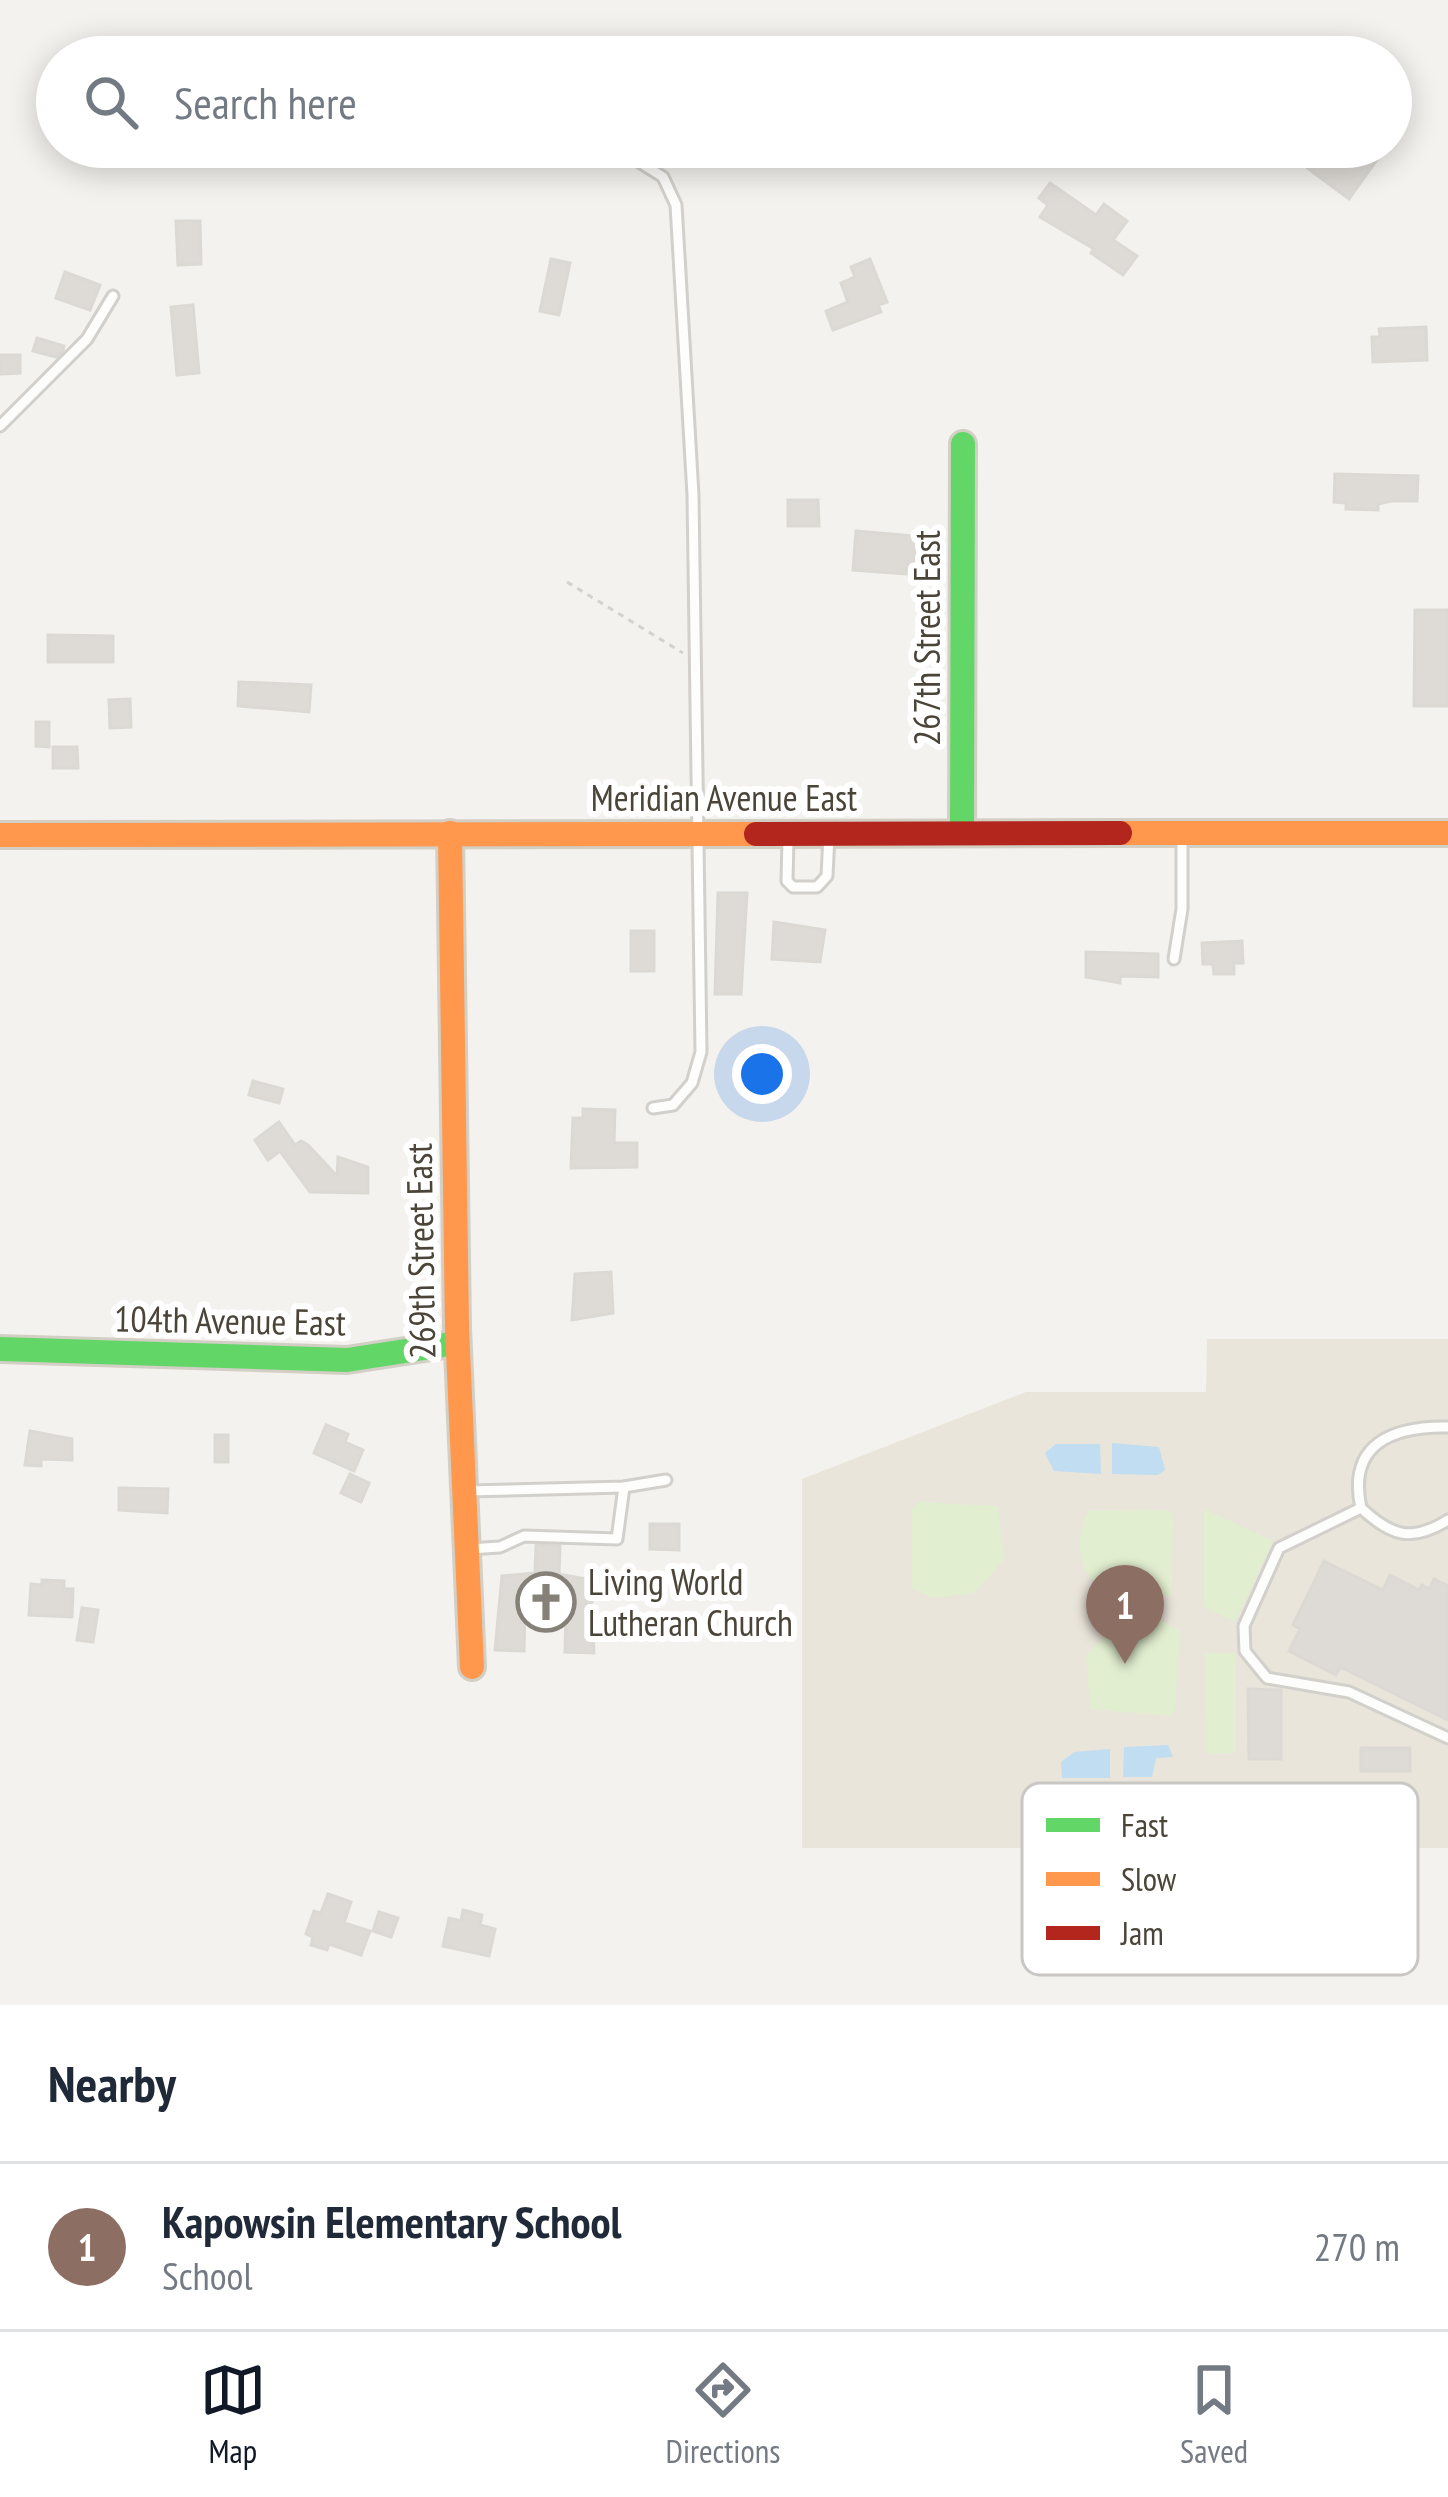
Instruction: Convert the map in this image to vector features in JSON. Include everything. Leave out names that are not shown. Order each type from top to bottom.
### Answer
[{"type":"street","name":"267th Street East","points":[[962,833],[963,444]]},
{"type":"street","name":"269th Street East","points":[[450,833],[457,1343],[472,1667]]},
{"type":"street","name":"Meridian Avenue East","points":[[0,835],[1448,833]]},
{"type":"street","name":"104th Avenue East","points":[[0,1348],[347,1360],[457,1343]]},
{"type":"lane","points":[[649,168],[663,177],[676,205],[693,495],[701,1052],[673,1105],[653,1108]]},
{"type":"lane","points":[[0,426],[87,339],[113,296]]},
{"type":"lane","points":[[788,832],[787,881],[817,887],[827,876],[829,832]]},
{"type":"lane","points":[[1174,959],[1182,909],[1182,834]]},
{"type":"lane","points":[[1448,1427],[1403,1429],[1374,1441],[1360,1464],[1361,1508],[1386,1531],[1406,1537],[1428,1533],[1448,1520]]},
{"type":"lane","points":[[466,1491],[624,1487],[666,1480]]},
{"type":"lane","points":[[469,1549],[500,1547],[524,1536],[611,1541],[621,1532],[624,1487]]},
{"type":"lane","points":[[1361,1508],[1279,1549],[1244,1626],[1245,1651],[1267,1678],[1348,1692],[1448,1738]]},
{"type":"path","points":[[567,581],[630,615],[692,659]]},
{"type":"shaded area","points":[[1207,1339],[1448,1339],[1448,1848],[1418,1848],[1418,1783],[1022,1783],[1022,1848],[802,1848],[802,1479],[1026,1392],[1206,1392]]},
{"type":"green space","points":[[917,1502],[998,1506],[1004,1560],[974,1593],[933,1598],[912,1588],[912,1508]]},
{"type":"green space","points":[[1204,1509],[1273,1541],[1235,1622],[1204,1607]]},
{"type":"green space","points":[[1167,1510],[1173,1514],[1172,1595],[1118,1603],[1096,1585],[1083,1563],[1080,1539],[1088,1511]]},
{"type":"green space","points":[[1159,1620],[1180,1631],[1175,1710],[1170,1716],[1090,1709],[1086,1655],[1118,1623]]},
{"type":"green space","points":[[1205,1653],[1236,1653],[1236,1753],[1206,1753]]},
{"type":"water","points":[[1112,1443],[1159,1447],[1165,1470],[1158,1475],[1112,1474]]},
{"type":"water","points":[[1056,1444],[1100,1444],[1101,1474],[1054,1471],[1045,1453]]},
{"type":"water","points":[[1168,1745],[1173,1757],[1156,1758],[1152,1777],[1123,1777],[1124,1747]]},
{"type":"water","points":[[1110,1749],[1110,1778],[1062,1778],[1061,1762],[1074,1752]]},
{"type":"building","points":[[1307,168],[1371,168],[1349,199]]},
{"type":"building","points":[[1050,183],[1096,215],[1104,204],[1127,221],[1113,240],[1137,256],[1123,275],[1091,253],[1094,249],[1040,217],[1048,205],[1039,198]]},
{"type":"building","points":[[176,221],[200,221],[201,264],[178,265]]},
{"type":"building","points":[[551,259],[570,263],[559,315],[540,311]]},
{"type":"building","points":[[870,259],[887,302],[878,305],[881,312],[833,330],[826,311],[848,302],[841,283],[855,277],[851,267]]},
{"type":"building","points":[[65,272],[100,285],[90,310],[56,298]]},
{"type":"building","points":[[193,305],[199,373],[177,375],[171,307]]},
{"type":"building","points":[[1426,327],[1427,360],[1373,362],[1372,337],[1380,337],[1379,329]]},
{"type":"building","points":[[37,338],[64,346],[63,351],[56,357],[33,351]]},
{"type":"building","points":[[0,355],[20,355],[20,373],[0,374]]},
{"type":"building","points":[[1335,474],[1418,476],[1417,501],[1378,504],[1378,510],[1346,509],[1346,503],[1334,502]]},
{"type":"building","points":[[788,500],[818,500],[819,526],[788,526]]},
{"type":"building","points":[[856,531],[916,536],[914,565],[907,565],[906,574],[853,570]]},
{"type":"building","points":[[1415,610],[1448,610],[1448,706],[1414,706]]},
{"type":"building","points":[[48,635],[113,636],[113,662],[48,662]]},
{"type":"building","points":[[239,682],[311,685],[309,712],[238,706]]},
{"type":"building","points":[[130,699],[131,727],[110,728],[109,700]]},
{"type":"building","points":[[36,722],[49,722],[49,747],[36,746]]},
{"type":"building","points":[[53,747],[77,747],[78,768],[53,768]]},
{"type":"building","points":[[718,893],[747,893],[741,994],[715,994]]},
{"type":"building","points":[[774,922],[825,930],[820,962],[772,959]]},
{"type":"building","points":[[631,931],[654,931],[654,971],[631,971]]},
{"type":"building","points":[[1242,941],[1243,963],[1234,963],[1234,974],[1214,974],[1213,964],[1203,964],[1202,943]]},
{"type":"building","points":[[1086,952],[1158,954],[1158,977],[1120,976],[1120,983],[1086,977]]},
{"type":"building","points":[[253,1081],[283,1089],[279,1103],[249,1095]]},
{"type":"building","points":[[583,1109],[615,1110],[614,1143],[637,1143],[637,1167],[571,1168],[573,1118],[583,1118]]},
{"type":"building","points":[[279,1122],[295,1145],[301,1141],[308,1145],[337,1176],[338,1157],[368,1167],[368,1193],[310,1192],[280,1151],[268,1160],[255,1140]]},
{"type":"building","points":[[611,1272],[613,1313],[572,1320],[575,1274]]},
{"type":"building","points":[[326,1425],[348,1434],[345,1442],[363,1450],[354,1471],[314,1453]]},
{"type":"building","points":[[30,1431],[72,1439],[72,1460],[41,1459],[41,1466],[25,1465]]},
{"type":"building","points":[[215,1435],[228,1435],[228,1462],[215,1462]]},
{"type":"building","points":[[350,1474],[369,1483],[361,1502],[341,1493]]},
{"type":"building","points":[[119,1488],[168,1489],[167,1513],[119,1510]]},
{"type":"building","points":[[650,1524],[679,1524],[679,1550],[650,1549]]},
{"type":"building","name":"Living World Lutheran Church","points":[[536,1545],[560,1546],[559,1574],[591,1580],[594,1653],[565,1652],[566,1610],[525,1609],[524,1651],[495,1650],[502,1576],[535,1573]]},
{"type":"building","points":[[1324,1561],[1383,1590],[1390,1575],[1419,1590],[1422,1585],[1430,1589],[1434,1579],[1448,1586],[1448,1720],[1340,1667],[1336,1675],[1289,1651],[1300,1629],[1293,1625]]},
{"type":"building","points":[[42,1580],[64,1581],[64,1589],[73,1589],[72,1617],[29,1615],[31,1584],[42,1585]]},
{"type":"building","points":[[82,1608],[98,1610],[93,1642],[77,1640]]},
{"type":"building","points":[[1248,1689],[1281,1690],[1281,1759],[1249,1759]]},
{"type":"building","points":[[1361,1748],[1410,1748],[1410,1771],[1361,1771]]},
{"type":"building","points":[[328,1894],[351,1902],[344,1923],[370,1931],[361,1955],[329,1944],[327,1950],[311,1945],[313,1937],[306,1934],[314,1911],[321,1913]]},
{"type":"building","points":[[463,1910],[482,1915],[480,1925],[495,1929],[489,1956],[443,1946],[449,1918],[461,1921]]},
{"type":"building","points":[[379,1912],[398,1918],[391,1937],[373,1931]]},
{"type":"traffic: fast","points":[[962,833],[963,444]]},
{"type":"traffic: fast","points":[[0,1349],[347,1360],[457,1343]]},
{"type":"traffic: slow","points":[[450,833],[457,1328],[472,1667]]},
{"type":"traffic: slow","points":[[1120,833],[1448,833]]},
{"type":"traffic: slow","points":[[0,835],[756,834]]},
{"type":"traffic: jam","points":[[756,834],[1120,833]]},
{"type":"place","name":"Living World Lutheran Church","points":[[546,1602]]},
{"type":"place","name":"Kapowsin Elementary School","points":[[1125,1664]]}]
